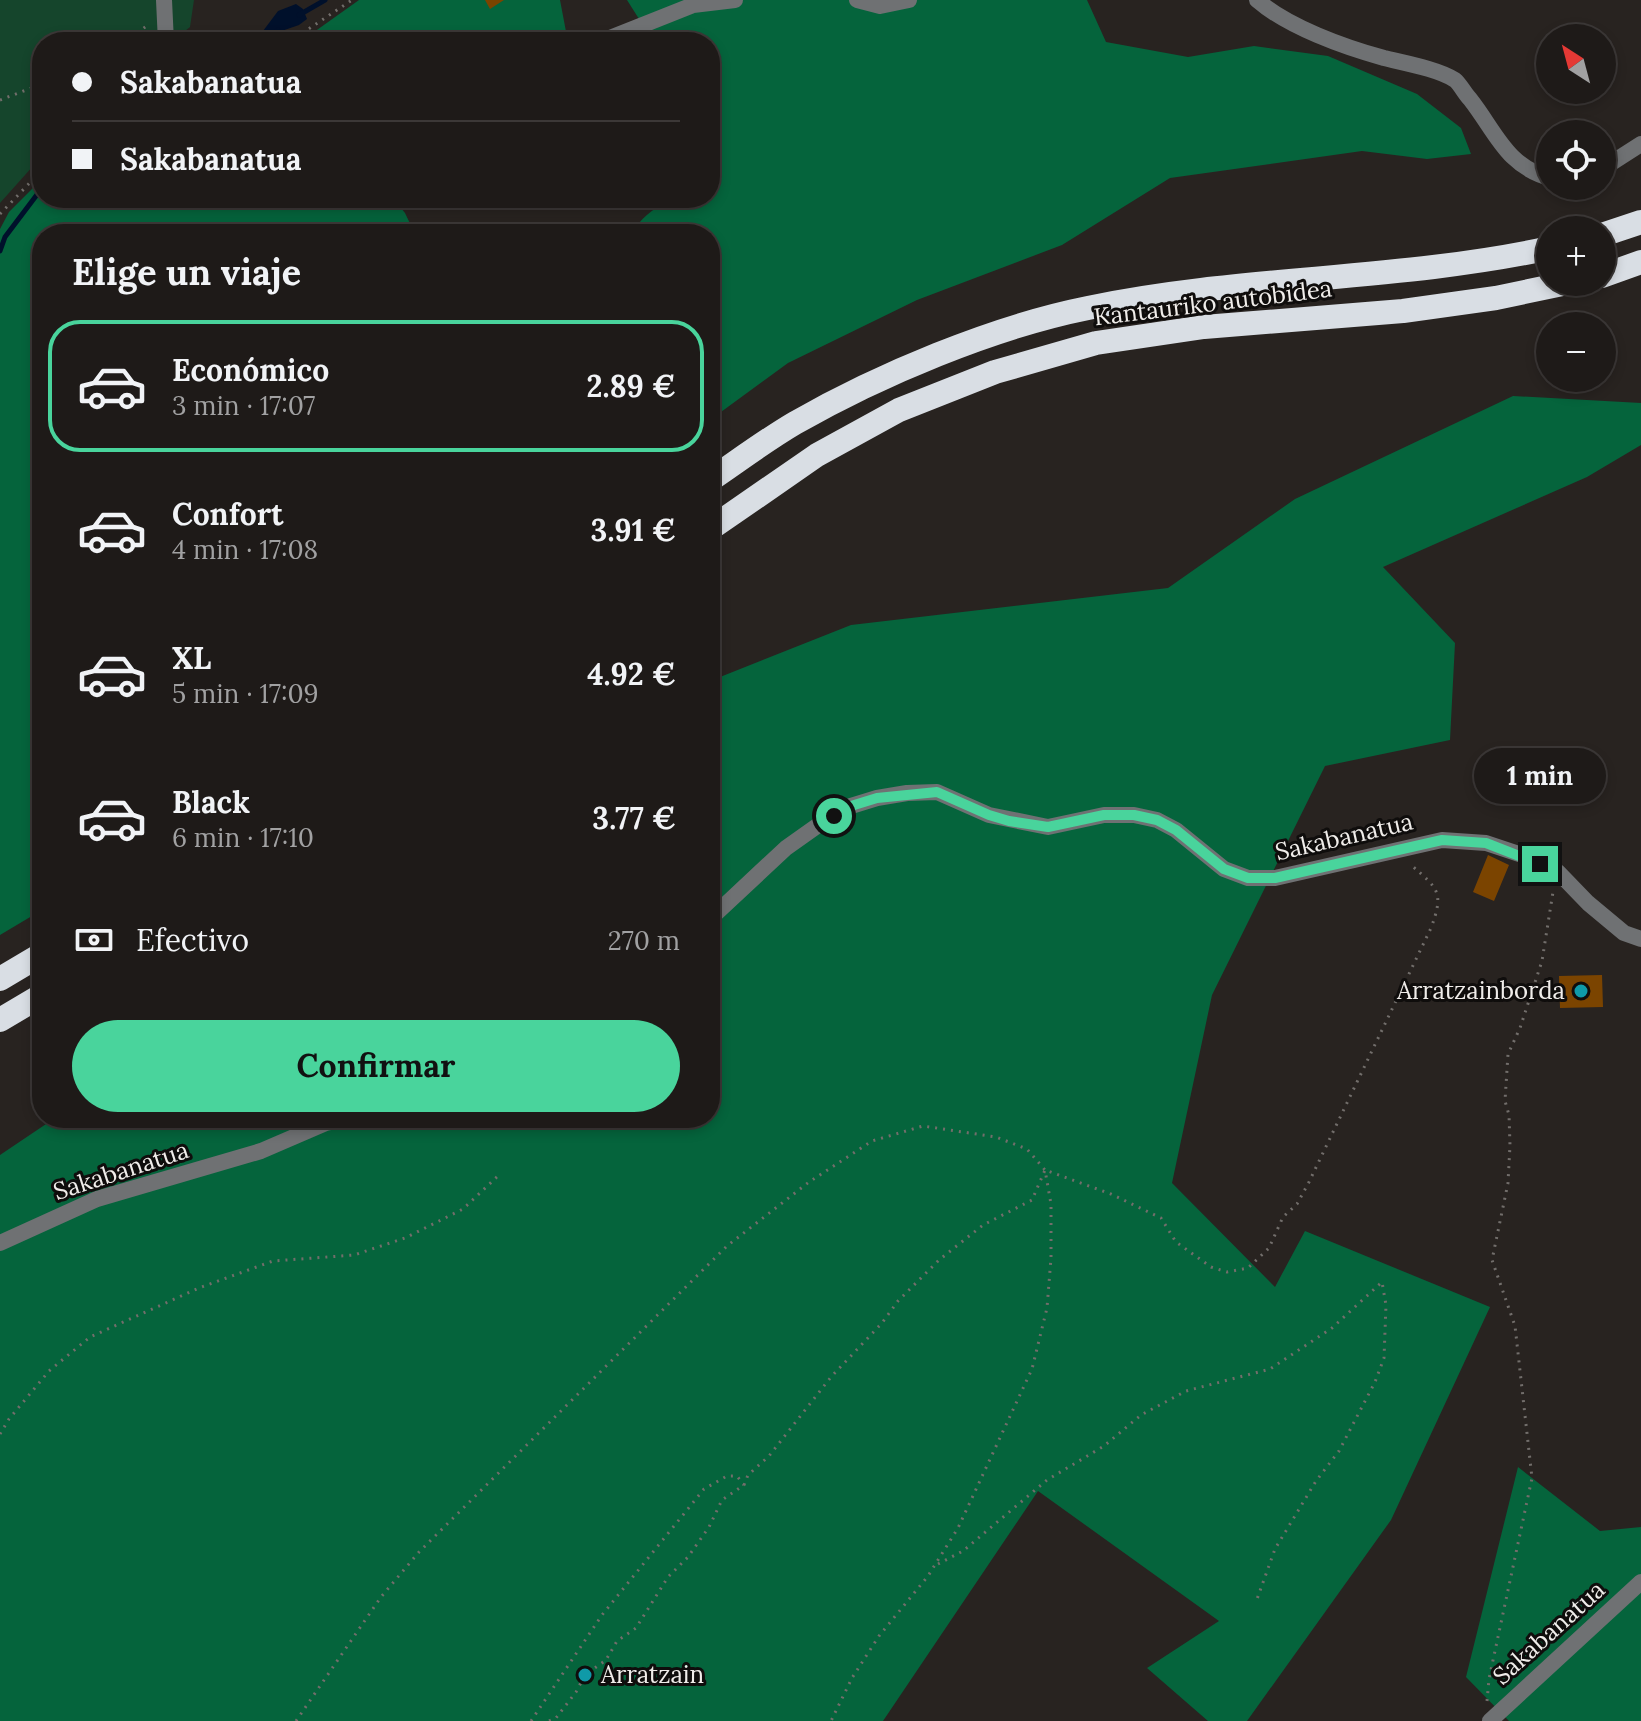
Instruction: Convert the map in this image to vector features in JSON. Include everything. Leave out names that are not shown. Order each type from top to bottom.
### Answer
[{"type":"highway","points":[[1616,230],[1641,222]]},
{"type":"highway","name":"Kantauriko autobidea","points":[[720,473],[795,423],[886,377],[986,337],[1087,308],[1202,291],[1487,261],[1536,251]]},
{"type":"highway","points":[[1616,271],[1641,262]]},
{"type":"highway","name":"Kantauriko autobidea","points":[[720,522],[817,455],[899,410],[995,372],[1096,343],[1204,327],[1403,311],[1536,290]]},
{"type":"highway","points":[[0,979],[32,960]]},
{"type":"highway","points":[[0,1020],[32,1001]]},
{"type":"street","points":[[625,32],[693,5],[735,0]]},
{"type":"street","points":[[857,0],[880,6],[909,0]]},
{"type":"street","points":[[1257,0],[1297,26],[1455,80],[1487,121],[1505,152],[1536,174]]},
{"type":"street","points":[[164,7],[165,32]]},
{"type":"street","points":[[1616,160],[1641,144]]},
{"type":"street","name":"Sakabanatua","points":[[720,910],[786,848],[851,806],[907,793],[937,792],[989,815],[1048,827],[1104,815],[1134,815],[1157,820],[1176,830],[1224,869],[1248,878],[1275,878],[1442,840],[1486,843],[1558,872],[1588,903],[1624,933],[1641,939]]},
{"type":"street","name":"Sakabanatua","points":[[0,1243],[97,1199],[246,1156],[314,1128]]},
{"type":"street","name":"Sakabanatua","points":[[1488,1716],[1641,1582]]},
{"type":"path","points":[[304,32],[352,0]]},
{"type":"path","points":[[135,32],[164,7]]},
{"type":"path","points":[[0,100],[32,88]]},
{"type":"path","points":[[0,214],[32,180]]},
{"type":"path","points":[[296,1721],[381,1597],[419,1552],[727,1246],[809,1182],[872,1141],[923,1126],[996,1137],[1027,1149],[1045,1170],[1111,1194],[1161,1218],[1176,1242],[1211,1267],[1227,1272],[1248,1268],[1269,1248],[1283,1217],[1297,1204],[1309,1182],[1403,991],[1440,903],[1435,888],[1393,850]]},
{"type":"path","points":[[1488,1716],[1489,1679],[1532,1478],[1515,1326],[1492,1260],[1508,1183],[1509,1115],[1505,1101],[1508,1054],[1542,961],[1548,914],[1558,872]]},
{"type":"path","points":[[549,1721],[556,1718],[585,1675],[606,1660],[617,1641],[636,1628],[668,1577],[688,1557],[709,1527],[722,1500],[744,1485],[748,1475],[769,1456],[831,1377],[882,1323],[898,1301],[939,1260],[983,1225],[1032,1200],[1045,1170]]},
{"type":"path","points":[[831,1721],[852,1678],[879,1636],[934,1566],[958,1528],[1032,1369],[1047,1308],[1051,1258],[1051,1204],[1045,1170]]},
{"type":"path","points":[[0,1434],[49,1371],[90,1337],[157,1306],[273,1261],[354,1255],[405,1238],[463,1209],[501,1173]]},
{"type":"path","points":[[934,1566],[963,1551],[1047,1480],[1104,1446],[1141,1415],[1186,1391],[1270,1369],[1332,1328],[1382,1282],[1386,1305],[1384,1358],[1375,1382],[1339,1451],[1316,1481],[1275,1549],[1256,1602]]},
{"type":"path","points":[[539,1721],[532,1720],[602,1615],[704,1489],[727,1476],[737,1476],[744,1485]]},
{"type":"green space","points":[[0,0],[194,0],[190,27],[184,32],[32,32],[32,167],[0,203]]},
{"type":"green space","points":[[359,0],[560,0],[566,32],[314,32]]},
{"type":"green space","points":[[627,0],[1087,0],[1106,42],[1188,57],[1254,46],[1328,56],[1417,94],[1461,128],[1471,154],[1427,159],[1362,151],[1170,178],[1062,245],[917,300],[788,363],[720,413],[720,224],[638,224],[657,208],[720,208],[720,32],[646,30]]},
{"type":"green space","points":[[32,189],[32,208],[401,208],[410,224],[32,224],[32,916],[0,935],[0,229],[9,212]]},
{"type":"green space","points":[[1513,396],[1641,403],[1641,445],[1587,477],[1383,567],[1455,643],[1450,740],[1325,766],[1212,995],[1172,1183],[1275,1287],[1305,1231],[1490,1307],[1391,1520],[1247,1721],[1208,1721],[1147,1668],[1219,1621],[1038,1491],[883,1721],[0,1721],[0,1155],[40,1128],[720,1128],[720,677],[851,625],[1168,588],[1295,499]]},
{"type":"green space","points":[[1518,1467],[1600,1531],[1641,1527],[1641,1721],[1509,1721],[1466,1677]]},
{"type":"water","points":[[296,4],[303,9],[307,19],[279,32],[264,32],[278,11]]},
{"type":"building","points":[[485,0],[504,0],[490,9]]},
{"type":"building","points":[[1488,855],[1509,865],[1494,901],[1473,892]]},
{"type":"building","name":"Arratzainborda","points":[[1602,975],[1603,1007],[1560,1008],[1559,976]]},
{"type":"waterway","points":[[299,15],[325,0]]},
{"type":"waterway","points":[[0,251],[5,237],[32,201]]},
{"type":"place","name":"Arratzainborda","points":[[1581,991]]},
{"type":"place","name":"Arratzain","points":[[585,1675]]},
{"type":"route","points":[[834,816],[851,806],[877,798],[937,792],[989,815],[1048,827],[1104,815],[1134,815],[1157,820],[1176,830],[1224,869],[1248,878],[1275,878],[1442,840],[1486,843],[1540,864]]}]
